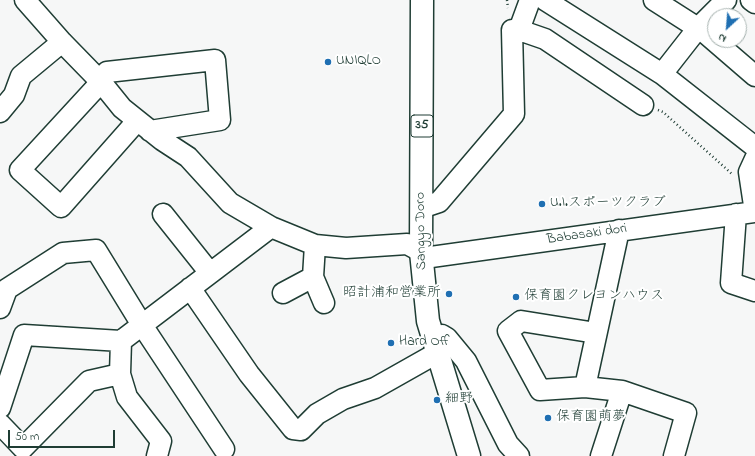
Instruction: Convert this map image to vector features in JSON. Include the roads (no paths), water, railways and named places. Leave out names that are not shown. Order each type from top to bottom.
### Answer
[{"type":"main road","name":"Sangyo Doro","points":[[422,0],[421,252],[428,321],[469,456]]},
{"type":"street","name":"Babasaki dori","points":[[25,0],[62,42],[101,82],[122,108],[144,126],[188,157],[230,202],[271,227],[315,245],[346,248],[407,244],[431,257],[746,213]]},
{"type":"street","points":[[520,30],[530,0]]},
{"type":"street","points":[[545,0],[662,74],[755,147]]},
{"type":"street","points":[[654,0],[698,28],[755,76]]},
{"type":"street","points":[[662,74],[698,28],[726,0]]},
{"type":"street","points":[[751,0],[755,3]]},
{"type":"street","points":[[421,208],[439,202],[514,114],[512,30],[520,30],[545,39],[643,105]]},
{"type":"street","points":[[0,112],[14,96],[21,76],[62,42]]},
{"type":"street","points":[[215,60],[220,120],[144,126],[62,207],[20,170],[101,82],[107,72],[215,60]]},
{"type":"street","points":[[752,166],[746,213],[731,283],[755,291]]},
{"type":"street","points":[[163,214],[210,273]]},
{"type":"street","points":[[0,408],[24,335],[121,341],[271,227]]},
{"type":"street","points":[[585,387],[619,230]]},
{"type":"street","points":[[315,245],[313,277],[324,303]]},
{"type":"street","points":[[0,308],[4,286],[63,253],[96,250],[142,325],[224,449]]},
{"type":"street","points":[[283,293],[313,277]]},
{"type":"street","points":[[190,288],[249,374],[293,429],[301,430],[317,414],[343,399],[375,388],[435,346],[442,336],[447,338],[466,361],[508,444],[519,456]]},
{"type":"street","points":[[596,333],[521,321],[508,331],[540,390],[585,387],[622,391],[686,413],[674,456]]},
{"type":"street","points":[[121,341],[120,374],[127,397],[161,441],[157,456]]},
{"type":"street","points":[[0,424],[23,448],[89,381],[120,374]]},
{"type":"street","points":[[600,456],[622,391]]},
{"type":"place","name":"UNIQLO","points":[[328,62]]},
{"type":"place","name":"U.I.スポーツクラブ","points":[[542,204]]},
{"type":"place","name":"昭計浦和営業所","points":[[449,294]]},
{"type":"place","name":"保育園クレヨンハウス","points":[[516,297]]},
{"type":"place","name":"Hard Off","points":[[391,343]]},
{"type":"place","name":"細野","points":[[437,400]]},
{"type":"place","name":"保育園萌夢","points":[[548,418]]}]
